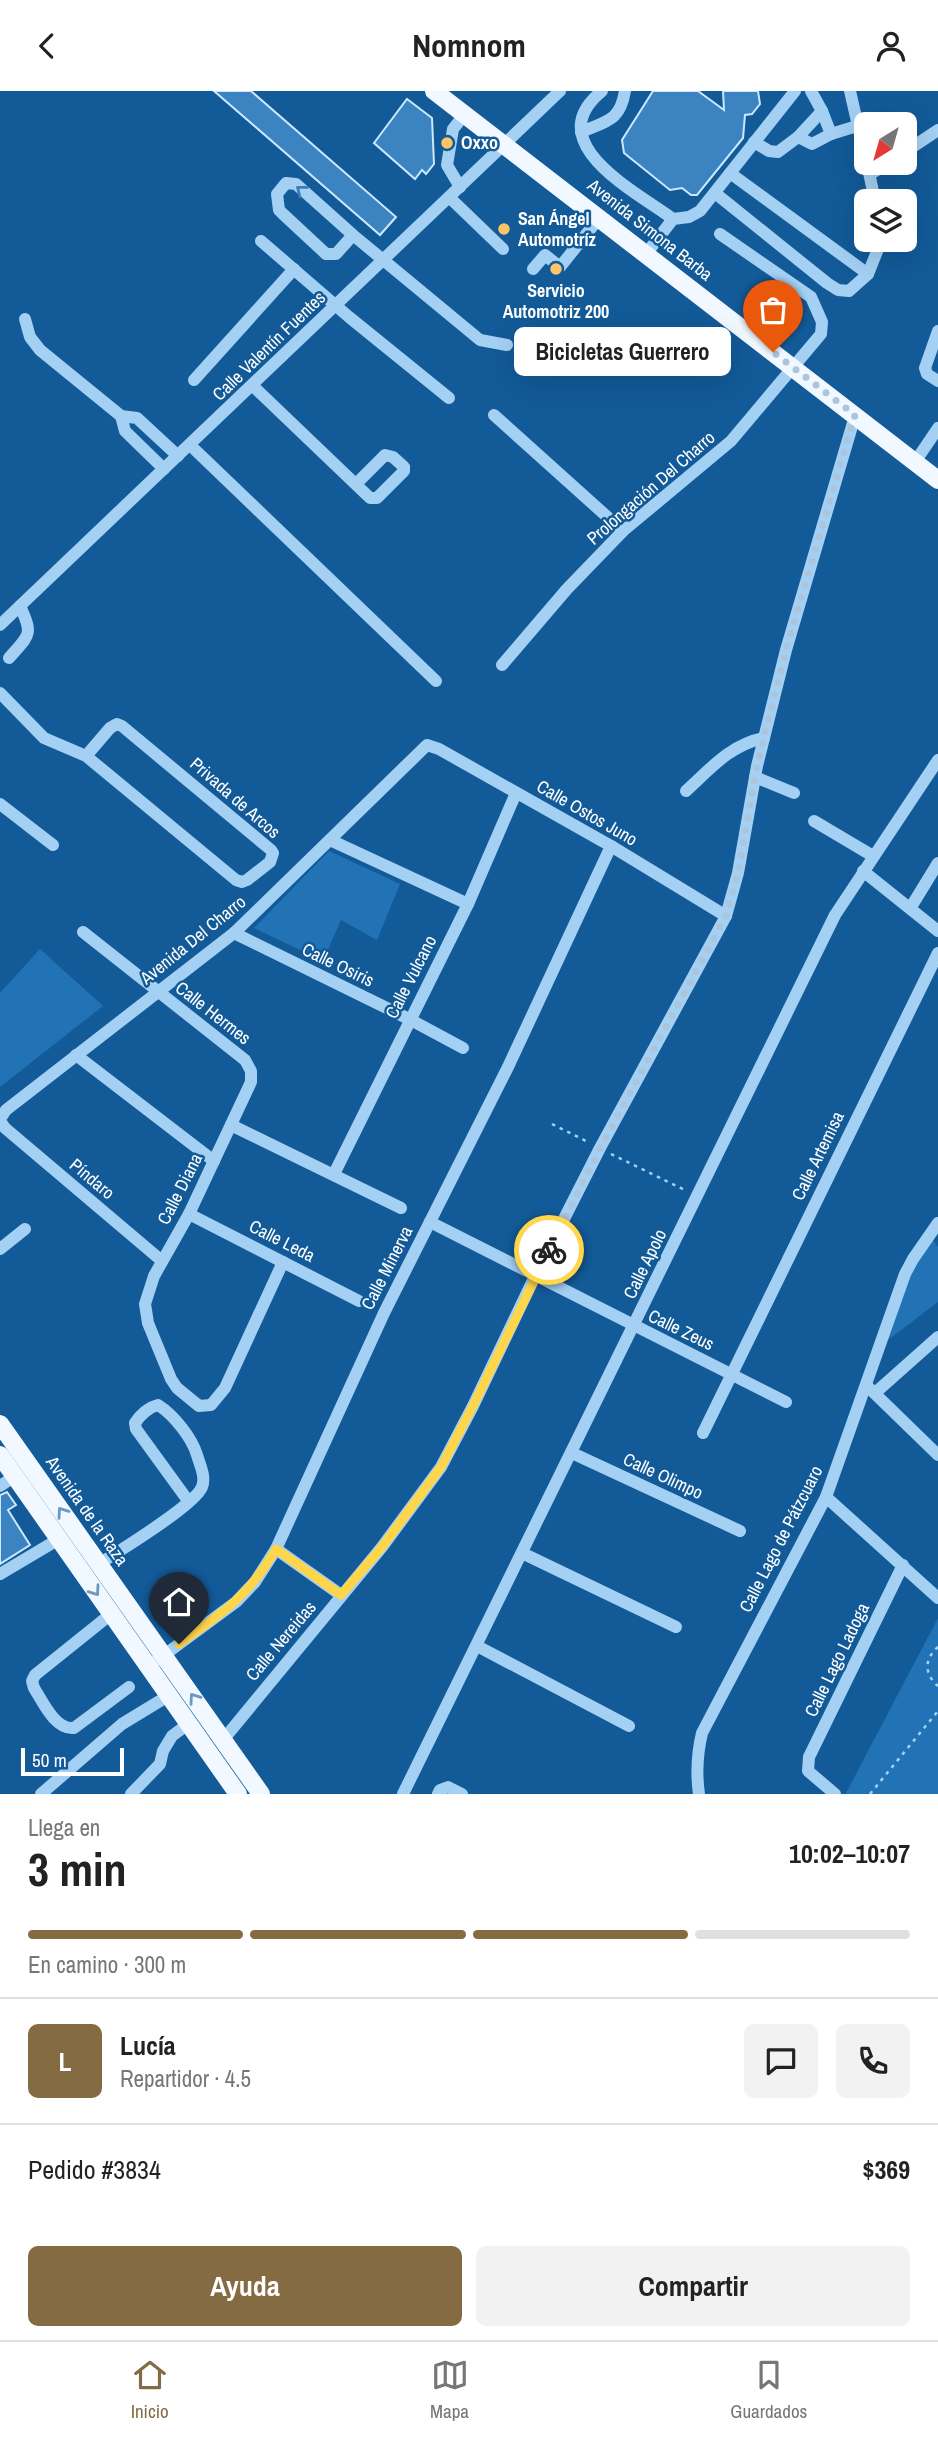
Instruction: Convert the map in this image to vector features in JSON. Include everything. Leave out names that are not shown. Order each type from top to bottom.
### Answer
[{"type":"main road","name":"Avenida Simona Barba","points":[[434,91],[505,143],[938,480]]},
{"type":"main road","name":"Avenida de la Raza","points":[[0,1424],[261,1794]]},
{"type":"main road","points":[[0,1455],[8,1481],[59,1539],[237,1794]]},
{"type":"street","name":"Calle Valentín Fuentes","points":[[0,625],[560,91]]},
{"type":"street","points":[[601,91],[588,104],[581,122],[584,147],[593,159],[673,219]]},
{"type":"street","points":[[581,132],[612,119],[621,108],[625,91]]},
{"type":"street","points":[[646,254],[673,219],[695,215],[795,91]]},
{"type":"street","points":[[811,91],[831,134]]},
{"type":"street","points":[[850,91],[854,112]]},
{"type":"street","points":[[754,142],[769,151],[778,152],[798,137],[822,111]]},
{"type":"street","points":[[460,187],[447,165],[453,129],[465,114]]},
{"type":"street","points":[[798,137],[812,144],[854,126]]},
{"type":"street","points":[[917,144],[938,130]]},
{"type":"street","points":[[730,173],[868,274]]},
{"type":"street","points":[[353,235],[336,254],[326,254],[282,214],[277,194],[286,183],[296,184],[353,235],[481,340],[507,345]]},
{"type":"street","points":[[715,193],[838,290],[849,291],[868,274],[876,252]]},
{"type":"street","points":[[449,197],[503,249]]},
{"type":"street","points":[[533,269],[545,255],[560,267],[600,217]]},
{"type":"street","name":"Prolongación Del Charro","points":[[502,666],[568,589],[623,531],[732,441],[823,329],[811,297],[720,234]]},
{"type":"street","points":[[261,241],[449,398]]},
{"type":"street","points":[[194,380],[294,269]]},
{"type":"street","points":[[25,319],[30,337],[40,350],[121,416],[137,418],[178,456]]},
{"type":"street","points":[[933,378],[925,368],[938,331]]},
{"type":"street","points":[[253,386],[356,484]]},
{"type":"street","points":[[494,415],[623,531]]},
{"type":"street","name":"Calle Nereidas","points":[[223,1740],[382,1547],[441,1467],[600,1149],[726,916],[738,873],[755,777],[786,650],[855,415]]},
{"type":"street","points":[[121,416],[125,431],[164,469]]},
{"type":"street","points":[[915,462],[938,428]]},
{"type":"street","points":[[190,445],[436,681]]},
{"type":"street","points":[[9,658],[27,637],[30,626],[20,606]]},
{"type":"street","name":"Privada de Arcos","points":[[0,693],[44,738],[86,756],[236,880],[247,880],[272,859],[271,850],[122,726],[117,724],[110,728],[86,756]]},
{"type":"street","points":[[686,791],[732,749],[764,738]]},
{"type":"street","name":"Calle Ostos Juno","points":[[427,745],[439,749],[611,846],[726,916]]},
{"type":"street","name":"Avenida Del Charro","points":[[0,1121],[6,1110],[234,933],[427,745]]},
{"type":"street","name":"Calle Apolo","points":[[403,1794],[835,915],[938,760]]},
{"type":"street","points":[[755,777],[794,793]]},
{"type":"street","name":"Calle Vulcano","points":[[334,1174],[468,904],[516,793]]},
{"type":"street","points":[[0,804],[53,845]]},
{"type":"street","points":[[814,821],[873,856]]},
{"type":"street","points":[[330,840],[468,904]]},
{"type":"street","name":"Calle Minerva","points":[[148,1667],[236,1602],[263,1571],[276,1549],[384,1313],[508,1067],[611,846]]},
{"type":"street","points":[[911,908],[938,863]]},
{"type":"street","points":[[863,871],[938,931]]},
{"type":"street","name":"Calle Hermes","points":[[83,932],[245,1060],[251,1071]]},
{"type":"street","name":"Calle Osiris","points":[[234,933],[410,1019],[463,1048]]},
{"type":"street","name":"Calle Artemisa","points":[[703,1433],[938,953]]},
{"type":"street","points":[[76,1055],[214,1161]]},
{"type":"street","name":"Calle Diana","points":[[251,1071],[251,1082],[189,1214],[149,1288],[145,1304],[148,1323],[164,1366],[177,1388],[199,1406],[211,1405],[225,1388],[284,1262]]},
{"type":"street","name":"Píndaro","points":[[0,1121],[162,1261]]},
{"type":"street","points":[[231,1125],[401,1208]]},
{"type":"street","name":"Calle Leda","points":[[189,1214],[359,1300]]},
{"type":"street","name":"Calle Zeus","points":[[430,1223],[786,1402]]},
{"type":"street","points":[[0,1249],[25,1229]]},
{"type":"street","name":"Calle Lago de Pátzcuaro","points":[[699,1794],[697,1762],[702,1734],[826,1496],[871,1390],[905,1274],[936,1231]]},
{"type":"street","points":[[938,1337],[871,1390],[938,1455]]},
{"type":"street","points":[[99,1565],[189,1502],[198,1493],[204,1479],[195,1448],[164,1409],[158,1405],[153,1406],[139,1417],[135,1423],[136,1429],[189,1502]]},
{"type":"street","name":"Calle Olimpo","points":[[572,1453],[740,1531]]},
{"type":"street","points":[[826,1496],[938,1598]]},
{"type":"street","points":[[0,1574],[59,1539]]},
{"type":"street","points":[[276,1549],[341,1595]]},
{"type":"street","points":[[522,1553],[676,1627]]},
{"type":"street","name":"Calle Lago Ladoga","points":[[835,1794],[808,1771],[809,1757],[903,1565]]},
{"type":"street","points":[[111,1615],[35,1675],[33,1688],[59,1725],[66,1729],[74,1728],[129,1688]]},
{"type":"street","points":[[477,1646],[629,1725]]},
{"type":"street","points":[[41,1794],[122,1724],[168,1696]]},
{"type":"street","points":[[131,1794],[160,1764],[163,1751],[172,1736],[188,1724]]},
{"type":"street","points":[[438,1794],[447,1787],[462,1794]]},
{"type":"path","points":[[552,1124],[697,1196]]},
{"type":"path","points":[[938,1647],[929,1657],[927,1670],[932,1682],[938,1686]]},
{"type":"path","points":[[870,1794],[938,1711]]},
{"type":"shaded area","points":[[329,851],[400,884],[377,940],[341,920],[323,961],[254,928]]},
{"type":"shaded area","points":[[40,949],[103,1006],[0,1087],[0,993]]},
{"type":"shaded area","points":[[933,1240],[938,1247],[938,1302],[888,1340],[912,1270]]},
{"type":"shaded area","points":[[938,1618],[938,1794],[846,1793]]},
{"type":"building","points":[[214,91],[251,91],[396,217],[380,235]]},
{"type":"building","points":[[653,91],[698,91],[724,110],[723,91],[758,91],[760,104],[752,114],[745,115],[743,138],[697,195],[691,195],[682,188],[670,190],[624,153],[622,140]]},
{"type":"building","points":[[407,99],[432,118],[434,164],[426,174],[422,170],[415,179],[374,143]]},
{"type":"building","points":[[7,1492],[16,1505],[8,1510],[30,1545],[0,1564],[0,1495]]},
{"type":"way so far","points":[[549,1250],[600,1149],[726,916],[738,873],[757,766],[786,650],[855,415],[773,352]]},
{"type":"place","name":"Oxxo","points":[[447,143]]},
{"type":"place","name":"San Ángel Automotríz","points":[[504,229]]},
{"type":"place","name":"Servicio Automotriz 200","points":[[556,269]]},
{"type":"place","name":"Bicicletas Guerrero","points":[[773,352]]},
{"type":"route","points":[[179,1644],[236,1602],[263,1571],[276,1549],[341,1595],[382,1547],[441,1467],[549,1250]]}]
